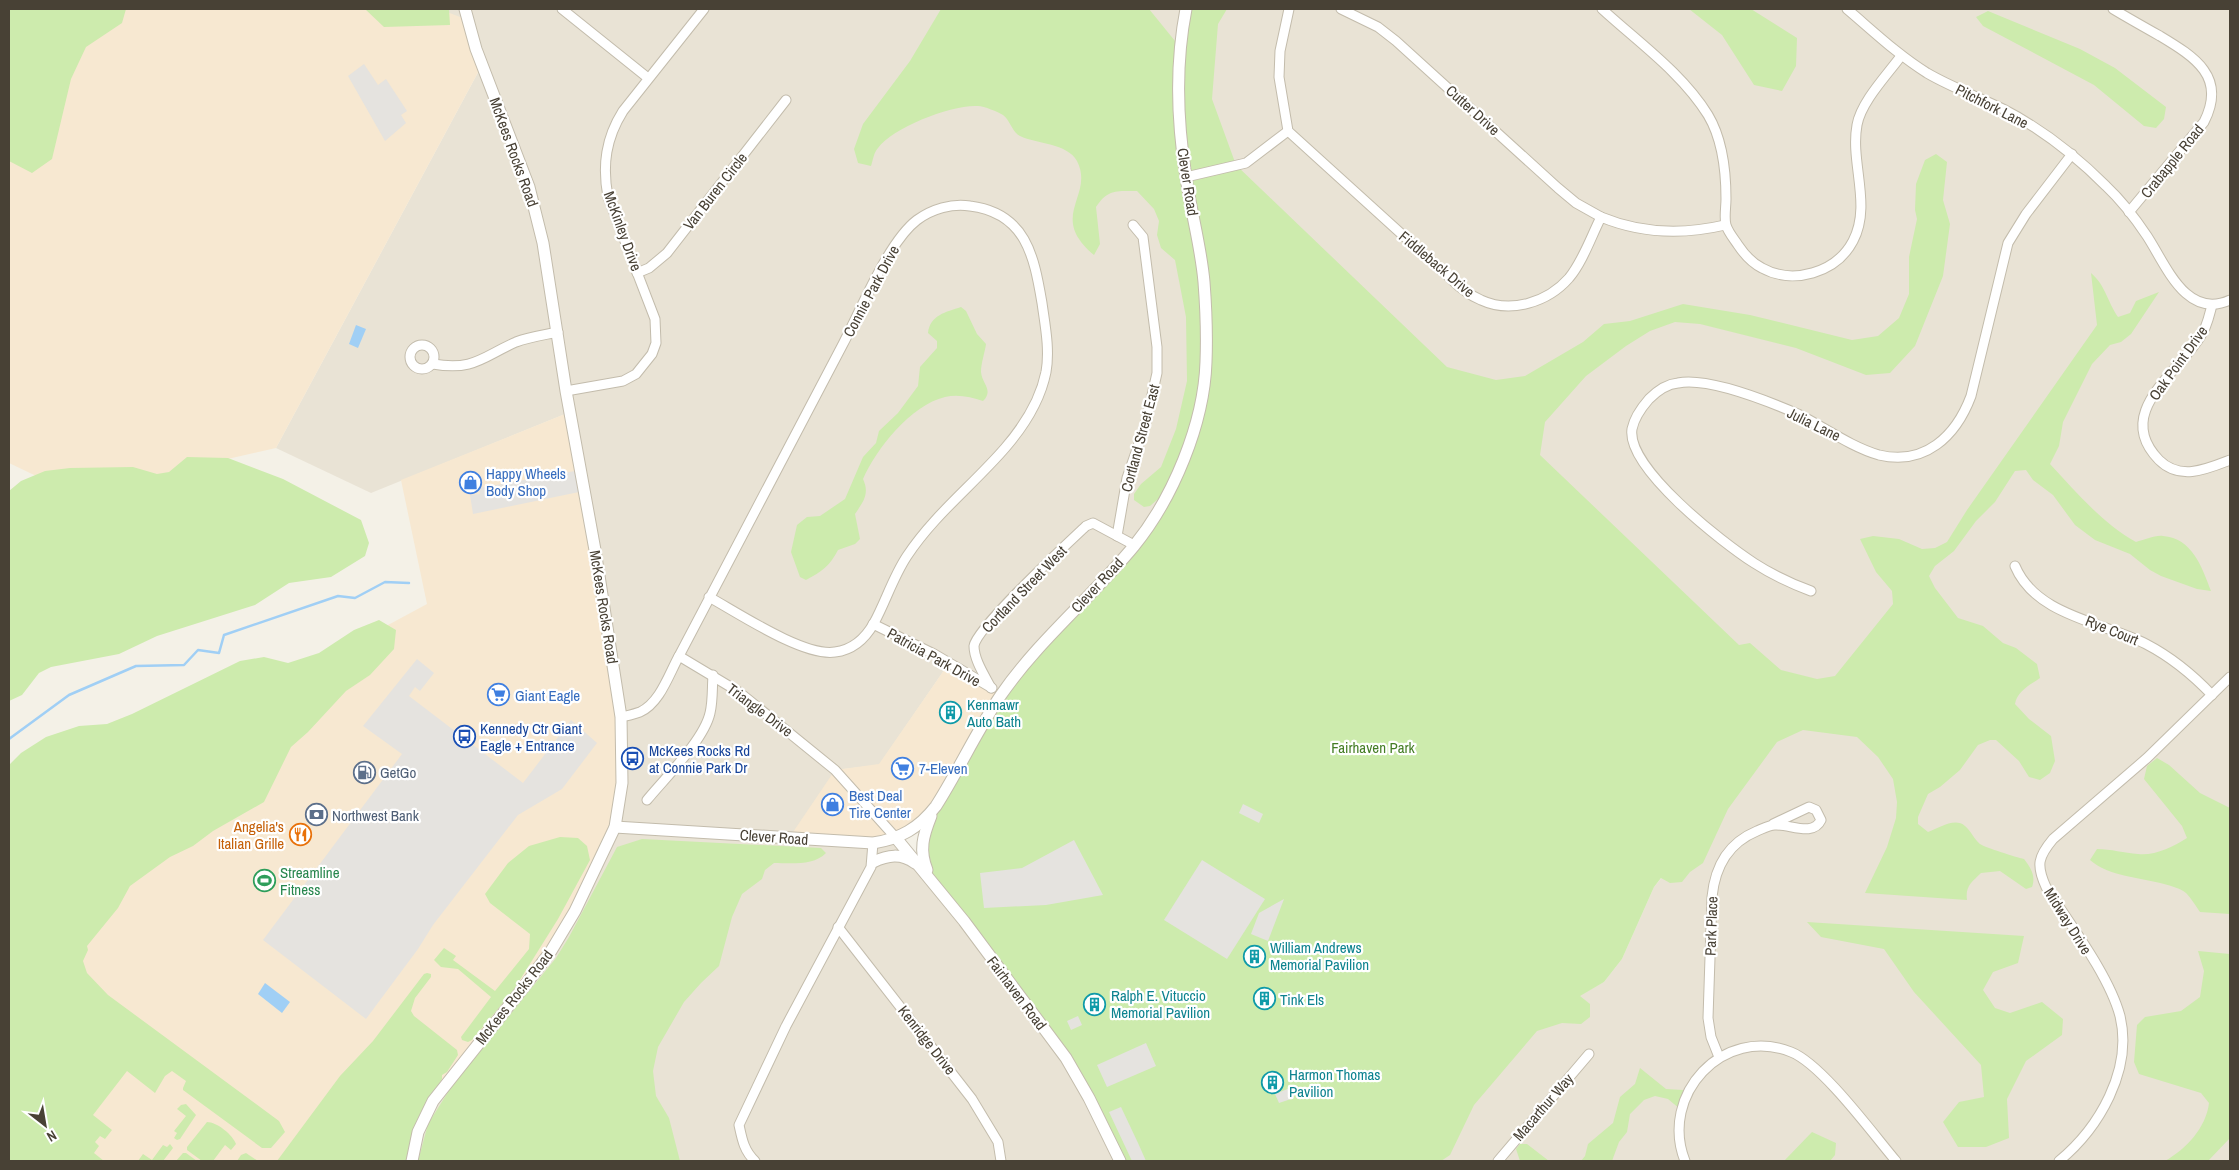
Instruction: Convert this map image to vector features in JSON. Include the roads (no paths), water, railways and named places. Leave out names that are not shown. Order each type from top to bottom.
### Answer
[{"type":"street","name":"McKees Rocks Road","points":[[412,1161],[418,1132],[432,1101],[524,988],[551,951],[579,903],[615,827],[622,783],[620,718],[595,550],[566,391],[543,243],[530,187],[476,49],[465,9]]},
{"type":"street","points":[[562,9],[648,78]]},
{"type":"street","name":"McKinley Drive","points":[[566,391],[623,381],[636,374],[652,354],[656,343],[656,324],[608,196],[605,166],[608,145],[616,122],[648,78],[704,9]]},
{"type":"street","name":"Clever Road","points":[[615,827],[873,843],[896,838],[918,827],[936,806],[996,692],[1134,545],[1168,493],[1184,460],[1196,424],[1206,364],[1204,281],[1181,140],[1178,78],[1181,32],[1186,9]]},
{"type":"street","points":[[1186,177],[1246,163],[1288,132],[1279,77],[1280,51],[1289,9]]},
{"type":"street","name":"Cutter Drive","points":[[1342,9],[1378,27],[1396,41],[1558,188],[1576,203],[1601,217]]},
{"type":"street","points":[[1602,9],[1679,79],[1695,96],[1709,117],[1717,134],[1724,160],[1726,225],[1747,256],[1760,268],[1772,273],[1796,276],[1822,270],[1844,254],[1858,231],[1860,218],[1857,125],[1865,105],[1901,56]]},
{"type":"street","name":"Pitchfork Lane","points":[[1847,9],[1901,56],[1928,74],[2034,127],[2072,154],[2118,197],[2177,285],[2188,296],[2199,302],[2212,305]]},
{"type":"street","name":"Crabapple Road","points":[[2113,9],[2198,61],[2206,72],[2211,85],[2212,99],[2204,122],[2129,212]]},
{"type":"street","name":"Van Buren Circle","points":[[637,273],[649,268],[666,253],[786,100]]},
{"type":"street","name":"Fiddleback Drive","points":[[1288,132],[1464,291],[1482,301],[1504,306],[1525,304],[1542,299],[1556,290],[1569,277],[1579,262],[1601,217]]},
{"type":"street","name":"Julia Lane","points":[[1811,591],[1763,568],[1738,552],[1704,525],[1660,483],[1642,459],[1635,445],[1632,430],[1637,416],[1648,400],[1662,388],[1677,382],[1692,382],[1738,392],[1797,414],[1878,454],[1895,457],[1912,455],[1942,442],[1953,431],[1964,415],[1971,396],[2008,243],[2026,214],[2072,154]]},
{"type":"street","name":"Connie Park Drive","points":[[679,656],[892,249],[903,234],[927,213],[946,206],[966,205],[986,208],[1002,216],[1016,228],[1032,253],[1046,331],[1046,370],[1039,395],[1028,418],[999,455],[945,510],[908,554],[890,586],[873,624]]},
{"type":"street","points":[[1601,217],[1621,225],[1651,231],[1683,232],[1726,225]]},
{"type":"street","name":"Cortland Street East","points":[[1117,536],[1128,478],[1145,426],[1157,373],[1156,339],[1143,237],[1133,225]]},
{"type":"street","points":[[2212,305],[2230,300]]},
{"type":"street","name":"Oak Point Drive","points":[[2212,305],[2208,322],[2201,337],[2153,394],[2145,410],[2143,424],[2145,439],[2152,453],[2163,463],[2175,470],[2191,472],[2205,470],[2230,460]]},
{"type":"street","points":[[433,364],[460,366],[474,364],[519,341],[558,332]]},
{"type":"street","name":"Cortland Street West","points":[[996,692],[975,651],[974,644],[982,630],[1030,579],[1086,526],[1098,525],[1134,545]]},
{"type":"street","name":"Rye Court","points":[[2015,566],[2021,579],[2030,590],[2060,609],[2144,643],[2190,673],[2212,695]]},
{"type":"street","name":"Patricia Park Drive","points":[[709,598],[793,642],[820,653],[833,653],[857,644],[873,624],[934,654],[996,692]]},
{"type":"street","points":[[620,718],[640,712],[649,706],[656,698],[679,656]]},
{"type":"street","name":"Triangle Drive","points":[[679,656],[738,692],[835,770],[896,838]]},
{"type":"street","points":[[647,800],[705,727],[712,703],[713,675]]},
{"type":"street","name":"Midway Drive","points":[[2059,1161],[2092,1128],[2111,1093],[2121,1061],[2122,1036],[2120,1017],[2113,997],[2090,955],[2046,887],[2040,875],[2039,862],[2043,851],[2053,839],[2141,763],[2230,677]]},
{"type":"street","points":[[932,881],[923,858],[921,843],[936,806]]},
{"type":"street","name":"Park Place","points":[[1719,1057],[1711,1037],[1708,1018],[1714,880],[1718,865],[1727,852],[1753,833],[1809,807],[1816,810],[1821,820],[1818,826],[1810,829],[1773,824]]},
{"type":"street","name":"Fairhaven Road","points":[[896,838],[932,881],[1066,1058],[1120,1161]]},
{"type":"street","points":[[755,1161],[749,1156],[742,1142],[739,1125],[786,1026],[873,862],[873,843]]},
{"type":"street","points":[[873,862],[884,856],[897,856],[908,858],[922,869]]},
{"type":"street","name":"Kenridge Drive","points":[[838,927],[972,1099],[998,1142],[1001,1161]]},
{"type":"street","points":[[1685,1161],[1679,1148],[1678,1126],[1681,1109],[1688,1092],[1698,1076],[1719,1057],[1733,1050],[1751,1047],[1774,1048],[1792,1053],[1808,1063],[1828,1082],[1896,1161]]},
{"type":"street","name":"Macarthur Way","points":[[1498,1161],[1590,1054]]},
{"type":"water","points":[[356,325],[366,329],[358,348],[349,344]]},
{"type":"water","points":[[265,983],[290,1002],[282,1013],[258,994]]},
{"type":"waterway","points":[[9,739],[69,695],[136,666],[184,665],[198,650],[219,653],[224,635],[338,596],[355,598],[385,582],[409,583]]},
{"type":"place","name":"Happy Wheels Body Shop","points":[[470,482]]},
{"type":"place","name":"Giant Eagle","points":[[499,695]]},
{"type":"place","name":"Kenmawr Auto Bath","points":[[951,713]]},
{"type":"place","name":"Kennedy Ctr Giant Eagle + Entrance","points":[[464,737]]},
{"type":"place","name":"McKees Rocks Rd at Connie Park Dr","points":[[633,759]]},
{"type":"place","name":"7-Eleven","points":[[903,768]]},
{"type":"place","name":"GetGo","points":[[364,772]]},
{"type":"place","name":"Best Deal Tire Center","points":[[833,804]]},
{"type":"place","name":"Northwest Bank","points":[[316,815]]},
{"type":"place","name":"Angelia's Italian Grille","points":[[300,835]]},
{"type":"place","name":"Streamline Fitness","points":[[264,881]]},
{"type":"place","name":"William Andrews Memorial Pavilion","points":[[1254,956]]},
{"type":"place","name":"Tink Els","points":[[1264,999]]},
{"type":"place","name":"Ralph E. Vituccio Memorial Pavilion","points":[[1095,1004]]},
{"type":"place","name":"Harmon Thomas Pavilion","points":[[1273,1083]]},
{"type":"park label","name":"Fairhaven Park","points":[[1373,747]]}]
